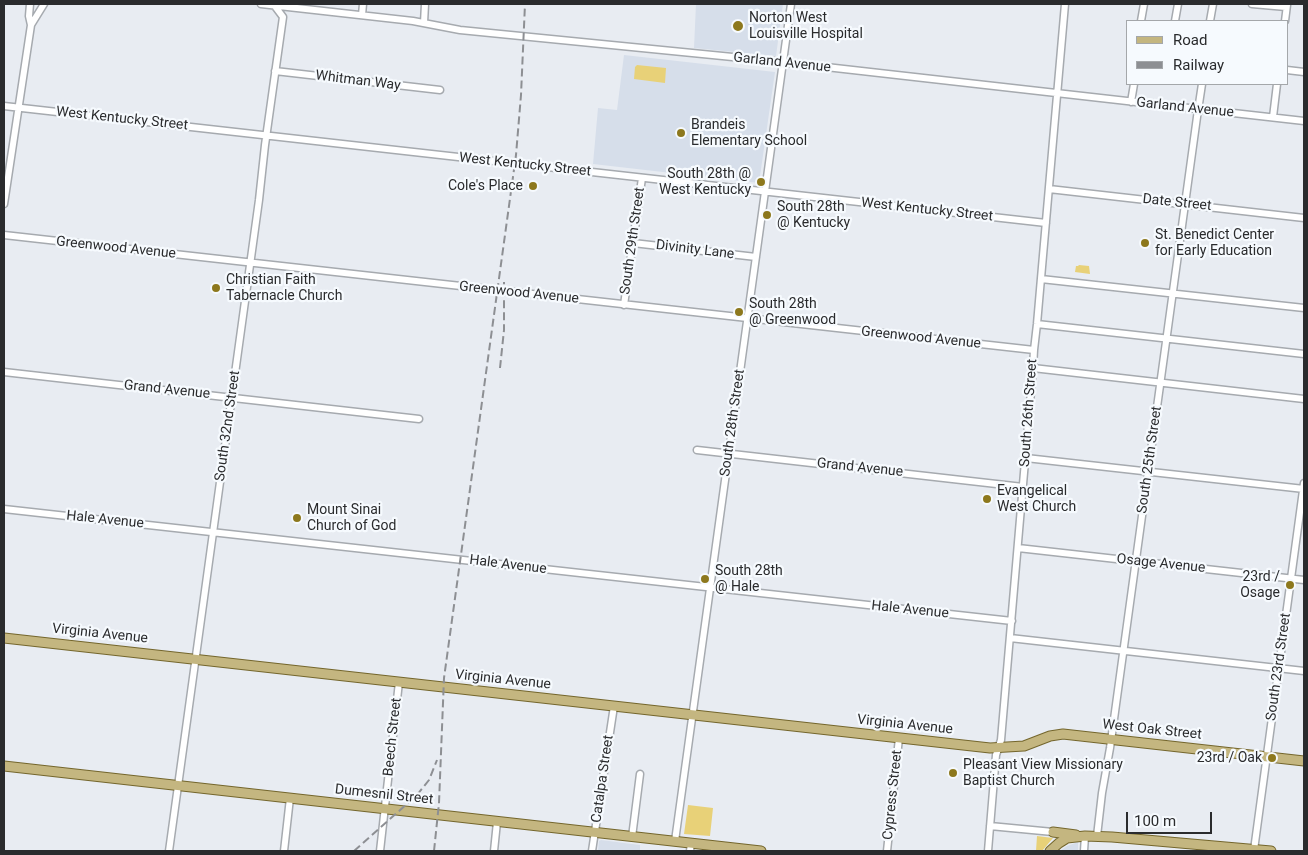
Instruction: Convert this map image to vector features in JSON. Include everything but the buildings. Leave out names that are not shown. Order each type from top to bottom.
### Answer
[{"type":"main road","name":"Virginia Avenue","points":[[4,638],[999,748]]},
{"type":"main road","name":"West Oak Street","points":[[999,748],[1024,746],[1046,737],[1063,734],[1304,761]]},
{"type":"main road","name":"Dumesnil Street","points":[[4,766],[595,832],[675,842],[690,847],[761,851]]},
{"type":"main road","points":[[1054,832],[1085,836]]},
{"type":"main road","points":[[1050,851],[1067,838],[1097,836],[1271,851]]},
{"type":"street","points":[[4,204],[31,25],[29,16],[30,4]]},
{"type":"street","points":[[31,25],[44,4]]},
{"type":"street","name":"Garland Avenue","points":[[261,4],[424,23],[468,31],[783,62],[1304,121]]},
{"type":"street","points":[[362,15],[363,4]]},
{"type":"street","points":[[424,23],[425,4]]},
{"type":"street","name":"South 28th Street","points":[[675,842],[791,4]]},
{"type":"street","name":"South 26th Street","points":[[988,851],[996,755],[1001,740],[1012,621],[1065,4]]},
{"type":"street","points":[[1141,20],[1144,4]]},
{"type":"street","points":[[1175,20],[1178,4]]},
{"type":"street","points":[[1210,20],[1212,4]]},
{"type":"street","points":[[1252,4],[1287,6],[1285,20]]},
{"type":"street","name":"South 32nd Street","points":[[168,851],[251,263],[283,17],[274,5]]},
{"type":"street","points":[[1288,70],[1304,72]]},
{"type":"street","name":"Whitman Way","points":[[276,71],[440,90]]},
{"type":"street","points":[[1131,102],[1134,85]]},
{"type":"street","name":"South 25th Street","points":[[1097,836],[1202,85]]},
{"type":"street","points":[[1273,117],[1277,85]]},
{"type":"street","name":"West Kentucky Street","points":[[4,106],[1046,223]]},
{"type":"street","name":"South 29th Street","points":[[624,305],[642,178]]},
{"type":"street","name":"Date Street","points":[[1049,189],[1304,218]]},
{"type":"street","name":"Greenwood Avenue","points":[[4,235],[1034,350]]},
{"type":"street","name":"Divinity Lane","points":[[633,243],[756,257]]},
{"type":"street","points":[[1041,279],[1304,308]]},
{"type":"street","points":[[1037,324],[1304,354]]},
{"type":"street","points":[[1033,368],[1304,399]]},
{"type":"street","name":"Grand Avenue","points":[[4,372],[419,419]]},
{"type":"street","name":"Grand Avenue","points":[[697,450],[1023,487]]},
{"type":"street","points":[[1026,458],[1304,487]]},
{"type":"street","name":"South 23rd Street","points":[[1254,850],[1304,487]]},
{"type":"street","name":"Hale Avenue","points":[[4,509],[1012,621]]},
{"type":"street","name":"Osage Avenue","points":[[1018,548],[1304,580]]},
{"type":"street","points":[[1010,638],[1304,671]]},
{"type":"street","name":"Beech Street","points":[[380,851],[399,682]]},
{"type":"street","name":"Catalpa Street","points":[[592,851],[614,706]]},
{"type":"street","name":"Cypress Street","points":[[887,851],[899,738]]},
{"type":"street","points":[[632,837],[640,774]]},
{"type":"street","points":[[284,851],[290,798]]},
{"type":"street","points":[[494,851],[497,822]]},
{"type":"street","points":[[990,826],[1054,832]]},
{"type":"street","points":[[1084,851],[1085,836]]},
{"type":"shaded area","name":"Norton West Louisville Hospital","points":[[696,4],[783,4],[776,56],[694,48]]},
{"type":"shaded area","name":"Brandeis Elementary School","points":[[624,55],[775,72],[759,183],[593,164],[598,108],[617,110]]},
{"type":"shaded area","points":[[637,65],[666,68],[665,83],[634,79],[635,67]]},
{"type":"shaded area","points":[[1076,266],[1089,266],[1090,274],[1075,272]]},
{"type":"shaded area","points":[[688,805],[713,808],[710,836],[684,834]]},
{"type":"shaded area","points":[[1037,836],[1053,838],[1042,851],[1036,851]]},
{"type":"shaded area","points":[[599,841],[640,845],[640,851],[598,851]]},
{"type":"shaded area","points":[[1078,842],[1078,851],[1060,851],[1067,846]]},
{"type":"railway","points":[[434,851],[439,803],[444,678],[516,155],[525,4]]},
{"type":"railway","points":[[500,368],[504,330],[504,282]]},
{"type":"railway","points":[[354,851],[417,795],[429,780],[437,760]]},
{"type":"place","name":"Norton West Louisville Hospital","points":[[738,26]]},
{"type":"place","name":"Brandeis Elementary School","points":[[681,133]]},
{"type":"place","name":"South 28th @ West Kentucky","points":[[761,182]]},
{"type":"place","name":"Cole's Place","points":[[533,186]]},
{"type":"place","name":"South 28th @ Kentucky","points":[[767,215]]},
{"type":"place","name":"St. Benedict Center for Early Education","points":[[1145,243]]},
{"type":"place","name":"Christian Faith Tabernacle Church","points":[[216,288]]},
{"type":"place","name":"South 28th @ Greenwood","points":[[739,312]]},
{"type":"place","name":"Evangelical West Church","points":[[987,499]]},
{"type":"place","name":"Mount Sinai Church of God","points":[[297,518]]},
{"type":"place","name":"South 28th @ Hale","points":[[705,579]]},
{"type":"place","name":"23rd / Osage","points":[[1290,585]]},
{"type":"place","name":"23rd / Oak","points":[[1272,758]]},
{"type":"place","name":"Pleasant View Missionary Baptist Church","points":[[953,773]]}]
